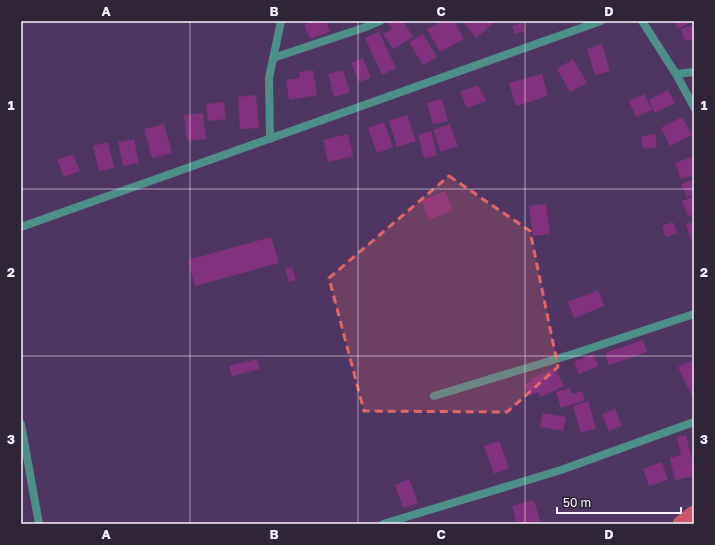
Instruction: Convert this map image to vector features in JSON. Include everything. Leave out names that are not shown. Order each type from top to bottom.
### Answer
[{"type":"street","points":[[270,139],[269,78],[281,21]]},
{"type":"street","points":[[273,58],[380,21]]},
{"type":"street","points":[[21,227],[602,21]]},
{"type":"street","points":[[642,21],[676,74],[694,107]]},
{"type":"street","points":[[676,74],[694,72]]},
{"type":"street","points":[[434,396],[573,354],[694,314]]},
{"type":"street","points":[[383,524],[561,470],[694,422]]},
{"type":"street","points":[[21,424],[40,524]]},
{"type":"highlighted area","points":[[449,176],[530,231],[558,367],[507,412],[364,411],[329,278]]},
{"type":"building","points":[[313,21],[326,21],[330,31],[310,39],[304,25]]},
{"type":"building","points":[[387,21],[403,21],[413,37],[393,49],[383,34],[392,29]]},
{"type":"building","points":[[442,21],[454,21],[464,39],[440,52],[427,29]]},
{"type":"building","points":[[463,21],[492,21],[494,23],[476,38]]},
{"type":"building","points":[[674,21],[692,21],[678,29]]},
{"type":"building","points":[[522,23],[525,31],[515,34],[512,26]]},
{"type":"building","points":[[694,25],[694,39],[685,41],[681,29]]},
{"type":"building","points":[[379,32],[396,68],[382,75],[365,38]]},
{"type":"building","points":[[423,34],[437,57],[423,65],[409,42]]},
{"type":"building","points":[[602,44],[610,71],[595,75],[587,49]]},
{"type":"building","points":[[363,58],[371,78],[359,82],[351,63]]},
{"type":"building","points":[[573,59],[587,83],[570,92],[557,69]]},
{"type":"building","points":[[313,70],[317,95],[289,100],[286,80],[300,78],[299,72]]},
{"type":"building","points":[[343,70],[350,92],[334,97],[328,74]]},
{"type":"building","points":[[542,74],[548,96],[516,106],[509,83]]},
{"type":"building","points":[[478,85],[486,101],[467,108],[460,92]]},
{"type":"building","points":[[668,90],[675,103],[655,113],[649,100]]},
{"type":"building","points":[[644,94],[652,110],[636,117],[629,101]]},
{"type":"building","points":[[256,95],[259,128],[240,129],[238,97]]},
{"type":"building","points":[[442,99],[448,121],[433,124],[427,103]]},
{"type":"building","points":[[224,102],[226,119],[208,121],[206,104]]},
{"type":"building","points":[[203,113],[206,139],[187,141],[184,115]]},
{"type":"building","points":[[407,115],[416,141],[397,147],[389,121]]},
{"type":"building","points":[[682,117],[692,135],[670,146],[661,128]]},
{"type":"building","points":[[384,122],[393,147],[377,153],[368,128]]},
{"type":"building","points":[[164,124],[172,153],[152,158],[144,129]]},
{"type":"building","points":[[450,124],[458,146],[441,152],[433,130]]},
{"type":"building","points":[[431,131],[437,155],[424,158],[418,135]]},
{"type":"building","points":[[348,134],[353,156],[328,162],[323,140]]},
{"type":"building","points":[[655,134],[657,147],[643,149],[641,137]]},
{"type":"building","points":[[134,139],[139,163],[123,166],[118,142]]},
{"type":"building","points":[[108,142],[114,168],[99,171],[93,146]]},
{"type":"building","points":[[73,154],[80,171],[64,177],[57,160]]},
{"type":"building","points":[[694,156],[694,175],[681,179],[675,163]]},
{"type":"building","points":[[694,179],[694,194],[687,197],[681,184]]},
{"type":"building","points":[[445,191],[453,210],[429,220],[422,201]]},
{"type":"building","points":[[694,196],[694,214],[688,216],[682,201]]},
{"type":"building","points":[[546,204],[550,234],[533,236],[529,206]]},
{"type":"building","points":[[673,222],[677,233],[666,237],[662,226]]},
{"type":"building","points":[[694,222],[694,239],[691,240],[686,224]]},
{"type":"building","points":[[271,237],[279,263],[195,286],[188,260]]},
{"type":"building","points":[[292,267],[296,280],[289,282],[285,269]]},
{"type":"building","points":[[598,290],[604,306],[574,318],[568,302]]},
{"type":"building","points":[[643,340],[647,352],[609,365],[605,353]]},
{"type":"building","points":[[593,354],[599,366],[579,374],[574,362]]},
{"type":"building","points":[[257,359],[260,369],[232,376],[229,366]]},
{"type":"building","points":[[692,360],[694,364],[694,401],[678,367]]},
{"type":"building","points":[[555,368],[564,386],[541,397],[538,392],[530,396],[524,385],[532,381],[531,379]]},
{"type":"building","points":[[570,388],[572,394],[582,391],[585,400],[561,408],[556,392]]},
{"type":"building","points":[[588,401],[596,428],[581,433],[573,406]]},
{"type":"building","points":[[615,409],[622,426],[609,431],[602,414]]},
{"type":"building","points":[[543,413],[566,417],[563,431],[540,427]]},
{"type":"building","points":[[686,435],[694,468],[694,476],[675,480],[670,458],[681,455],[677,437]]},
{"type":"building","points":[[499,441],[509,468],[494,474],[484,446]]},
{"type":"building","points":[[662,462],[668,480],[649,486],[643,469]]},
{"type":"building","points":[[409,479],[418,503],[403,508],[395,485]]},
{"type":"building","points":[[534,500],[541,524],[517,524],[512,506]]},
{"type":"waterway","points":[[681,524],[694,514]]}]
